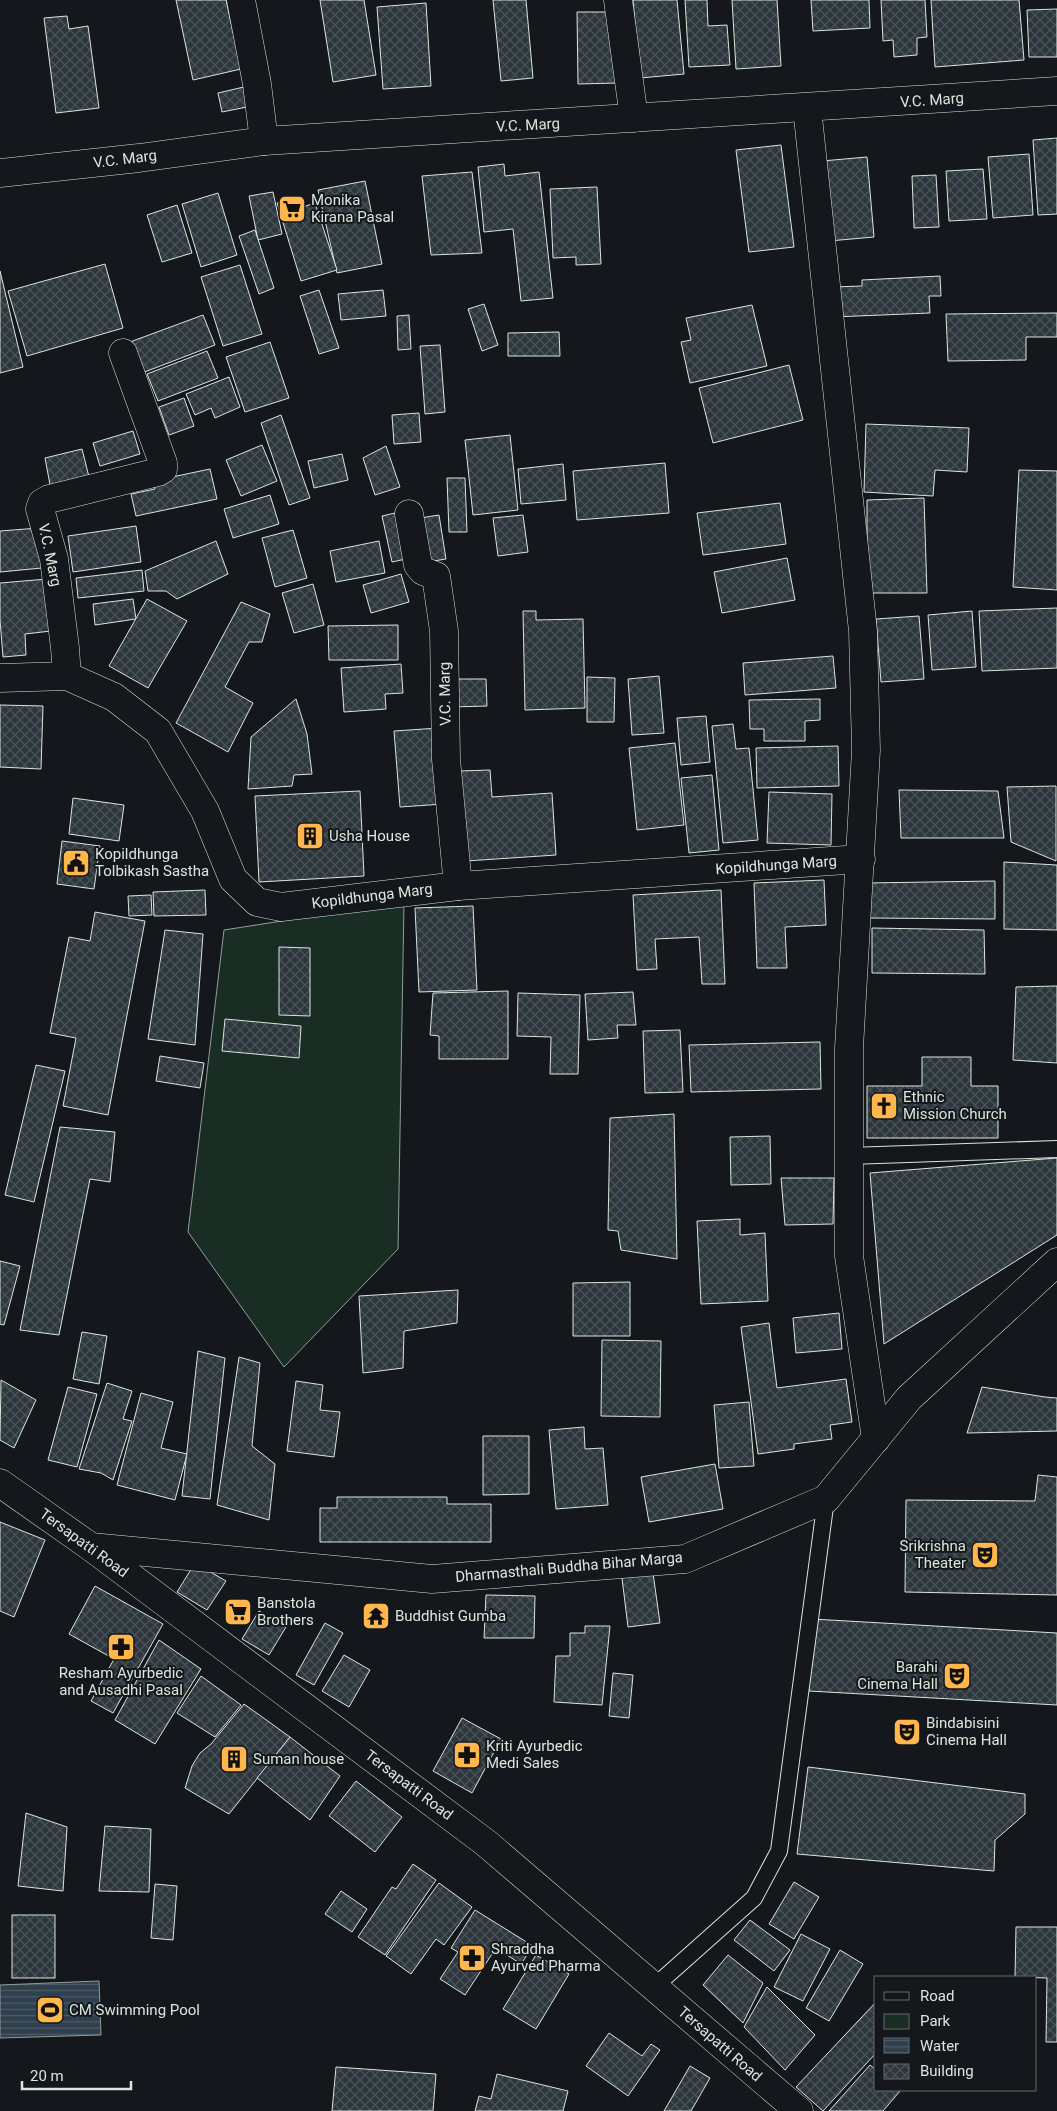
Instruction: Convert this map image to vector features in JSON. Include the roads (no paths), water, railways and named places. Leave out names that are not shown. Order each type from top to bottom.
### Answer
[{"type":"street","points":[[241,0],[257,84],[264,141]]},
{"type":"street","points":[[618,0],[634,118]]},
{"type":"street","name":"V.C. Marg","points":[[0,173],[139,158],[264,141],[1057,91]]},
{"type":"street","points":[[807,108],[863,631],[866,750],[849,1048],[849,1256],[876,1439]]},
{"type":"street","name":"V.C. Marg","points":[[66,676],[65,648],[55,567],[40,509],[42,502],[158,472],[163,469],[163,463],[123,353]]},
{"type":"street","name":"V.C. Marg","points":[[409,514],[418,565],[423,571],[436,576],[444,631],[446,759],[458,886]]},
{"type":"street","name":"Kopildhunga Marg","points":[[0,678],[66,676],[114,697],[158,731],[205,810],[233,880],[257,902],[281,907],[458,886],[861,859]]},
{"type":"street","name":"Dharmasthali Buddha Bihar Marga","points":[[91,1547],[432,1579],[685,1559],[826,1499],[910,1398],[1057,1262]]},
{"type":"street","name":"Tersapatti Road","points":[[0,1483],[91,1547],[486,1843],[799,2111]]},
{"type":"lane","points":[[849,1156],[1057,1150]]},
{"type":"lane","points":[[654,1987],[754,1898],[779,1851],[826,1499]]},
{"type":"water","name":"CM Swimming Pool","points":[[99,1981],[101,2035],[0,2038],[0,1985]]},
{"type":"place","name":"Monika Kirana Pasal","points":[[292,209]]},
{"type":"place","name":"Usha House","points":[[310,836]]},
{"type":"place","name":"Kopildhunga Tolbikash Sastha","points":[[76,863]]},
{"type":"place","name":"Ethnic Mission Church","points":[[884,1106]]},
{"type":"place","name":"Srikrishna Theater","points":[[985,1555]]},
{"type":"place","name":"Banstola Brothers","points":[[238,1612]]},
{"type":"place","name":"Buddhist Gumba","points":[[376,1616]]},
{"type":"place","name":"Resham Ayurbedic and Ausadhi Pasal","points":[[121,1647]]},
{"type":"place","name":"Barahi Cinema Hall","points":[[957,1676]]},
{"type":"place","name":"Bindabisini Cinema Hall","points":[[907,1732]]},
{"type":"place","name":"Kriti Ayurbedic Medi Sales","points":[[467,1755]]},
{"type":"place","name":"Suman house","points":[[234,1759]]},
{"type":"place","name":"Shraddha Ayurved Pharma","points":[[472,1958]]},
{"type":"place","name":"CM Swimming Pool","points":[[50,2010]]}]
